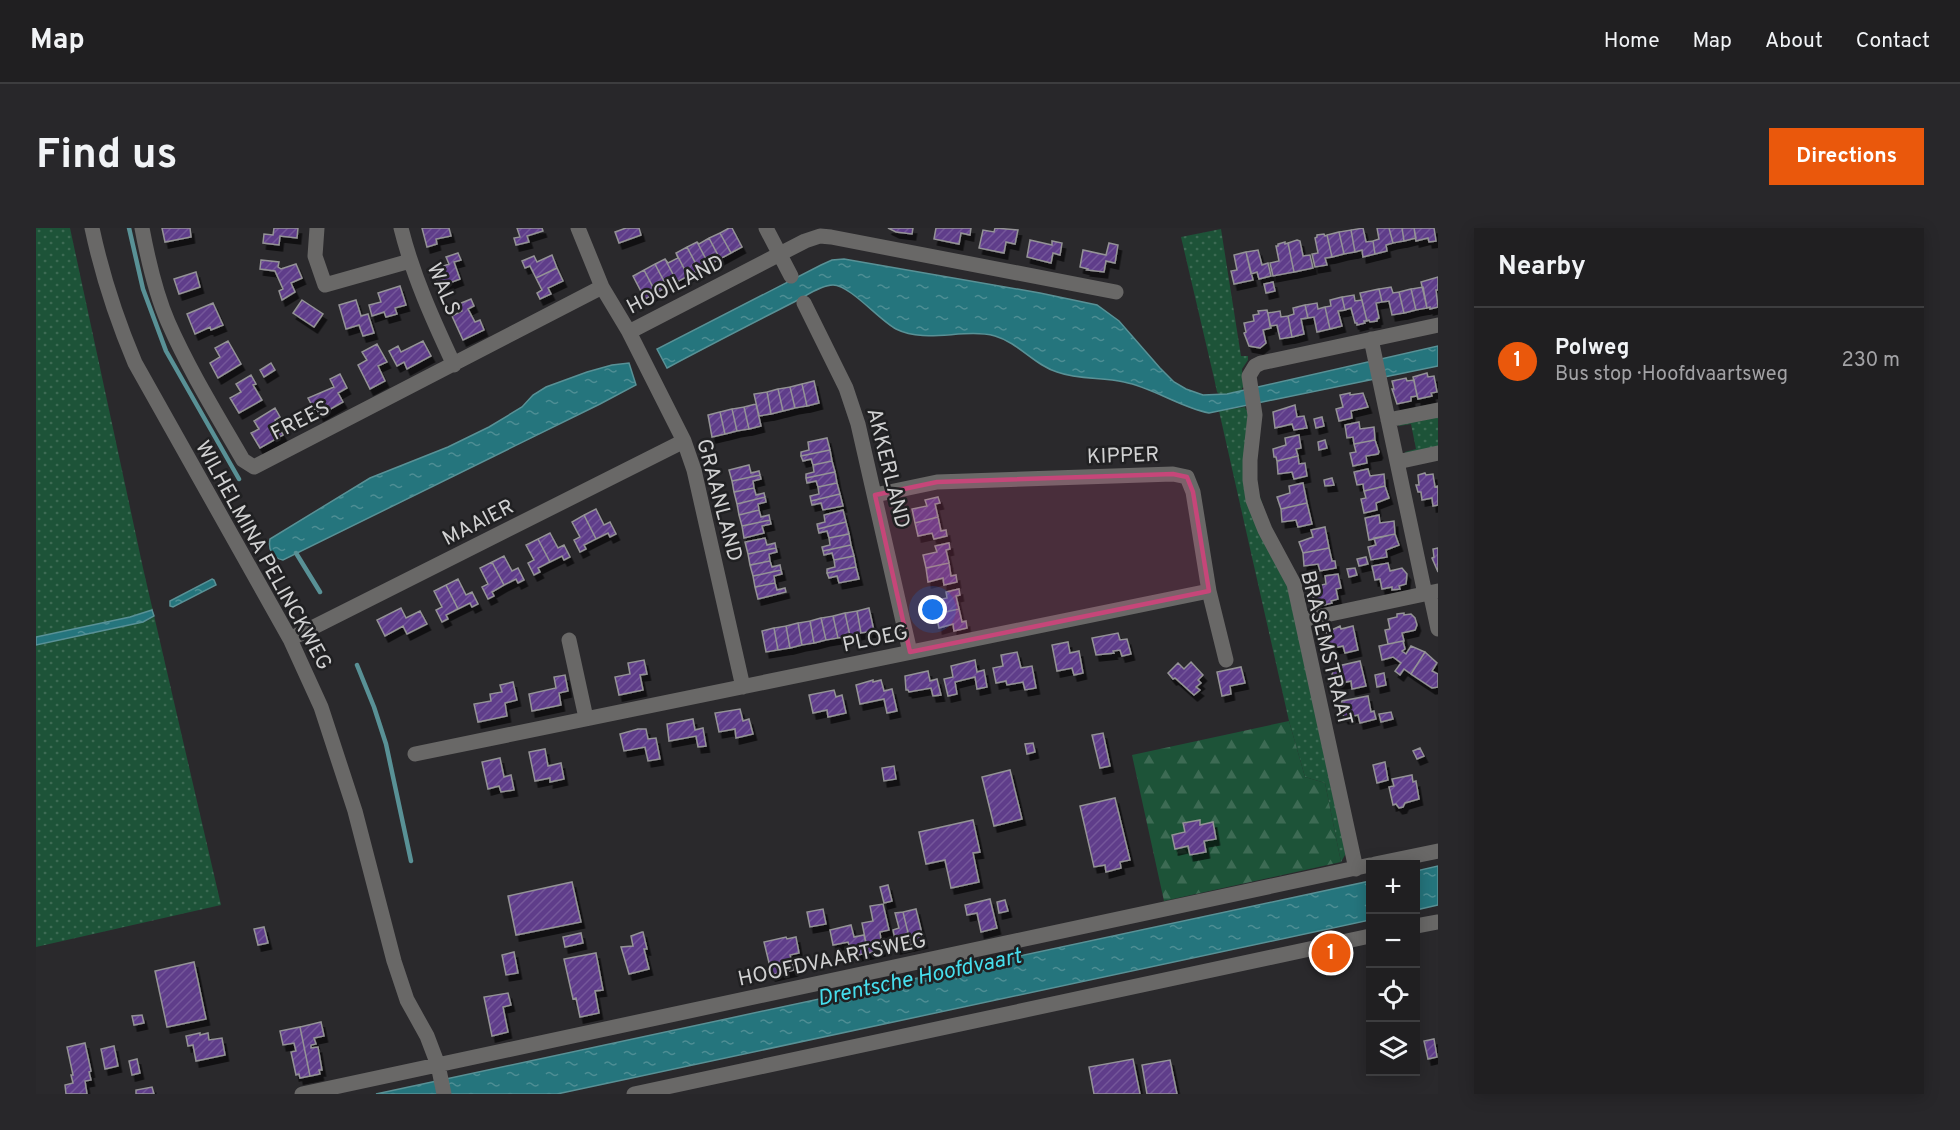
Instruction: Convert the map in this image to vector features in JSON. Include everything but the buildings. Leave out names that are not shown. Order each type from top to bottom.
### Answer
[{"type":"street","name":"WILHELMINA PELINCKWEG","points":[[92,228],[116,318],[135,363],[290,639],[321,707],[342,768],[397,971],[407,1000],[427,1036],[444,1094]]},
{"type":"street","name":"FREES","points":[[142,228],[153,277],[167,320],[187,362],[243,460],[254,467],[602,286]]},
{"type":"street","points":[[317,228],[315,256],[325,285],[410,261]]},
{"type":"street","name":"WALS","points":[[401,228],[424,299],[454,365]]},
{"type":"street","name":"HOOILAND","points":[[578,228],[602,286],[629,332],[779,254],[820,236],[1116,292]]},
{"type":"street","points":[[766,228],[791,276]]},
{"type":"street","name":"AKKERLAND","points":[[804,303],[846,388],[858,424],[910,652]]},
{"type":"street","points":[[1438,325],[1371,339],[1397,462],[1431,592],[1438,629]]},
{"type":"street","name":"GRAANLAND","points":[[629,332],[684,441],[694,470],[743,687]]},
{"type":"street","name":"BRASEMSTRAAT","points":[[1363,867],[1294,584],[1264,530],[1253,500],[1250,460],[1255,405],[1249,376],[1251,371],[1261,363],[1371,339]]},
{"type":"street","points":[[1388,420],[1438,410]]},
{"type":"street","name":"MAAIER","points":[[290,639],[684,441]]},
{"type":"street","points":[[1397,462],[1438,453]]},
{"type":"street","name":"KIPPER","points":[[875,495],[938,482],[1173,474],[1187,477],[1193,492],[1209,591],[1226,660]]},
{"type":"street","name":"PLOEG","points":[[415,754],[1209,591]]},
{"type":"street","points":[[1302,620],[1431,592]]},
{"type":"street","points":[[569,640],[586,718]]},
{"type":"street","points":[[1394,860],[1438,851]]},
{"type":"street","name":"HOOFDVAARTSWEG","points":[[302,1094],[439,1071],[1363,867]]},
{"type":"street","points":[[1420,925],[1438,922]]},
{"type":"street","points":[[634,1094],[1366,937]]},
{"type":"highlighted area","points":[[1173,474],[1187,477],[1193,492],[1209,591],[910,652],[875,495],[937,482]]},
{"type":"green space","points":[[36,228],[70,228],[143,568],[221,905],[36,947],[36,645],[143,622],[149,620],[152,610],[130,617],[36,637]]},
{"type":"green space","points":[[1221,229],[1241,356],[1248,356],[1248,360],[1242,369],[1244,387],[1242,391],[1220,395],[1217,392],[1181,237]]},
{"type":"green space","points":[[1245,407],[1249,410],[1245,451],[1289,585],[1345,848],[1345,855],[1341,862],[1325,783],[1305,777],[1289,721],[1219,411]]},
{"type":"green space","points":[[1438,414],[1438,449],[1406,456],[1405,452],[1416,449],[1411,424],[1399,426],[1398,422]]},
{"type":"green space","points":[[1289,721],[1305,777],[1325,783],[1341,862],[1164,901],[1132,755]]},
{"type":"water","points":[[844,259],[1097,305],[1119,321],[1174,382],[1203,395],[1227,394],[1438,346],[1438,366],[1209,413],[1135,385],[1116,380],[1057,372],[1004,339],[995,336],[970,334],[932,336],[896,329],[848,291],[833,285],[814,291],[667,368],[657,349],[821,265],[832,260]]},
{"type":"water","points":[[629,363],[636,385],[283,560],[272,552],[270,539],[370,478],[448,447],[489,427],[522,407],[533,395],[546,387],[587,372]]},
{"type":"water","points":[[212,579],[216,585],[173,607],[170,606],[170,601]]},
{"type":"water","points":[[152,610],[154,616],[143,622],[36,645],[36,637],[130,617]]},
{"type":"water","points":[[1438,866],[1438,905],[1420,909],[1420,870]]},
{"type":"water","points":[[1366,882],[1366,921],[557,1094],[376,1094]]},
{"type":"waterway","points":[[129,228],[143,289],[166,351],[239,479]]},
{"type":"waterway","points":[[296,553],[320,592]]},
{"type":"waterway","points":[[357,665],[386,744],[411,861]]},
{"type":"place","name":"Polweg","points":[[1331,953]]},
{"type":"water label","name":"Drentsche Hoofdvaart","points":[[919,976]]}]
